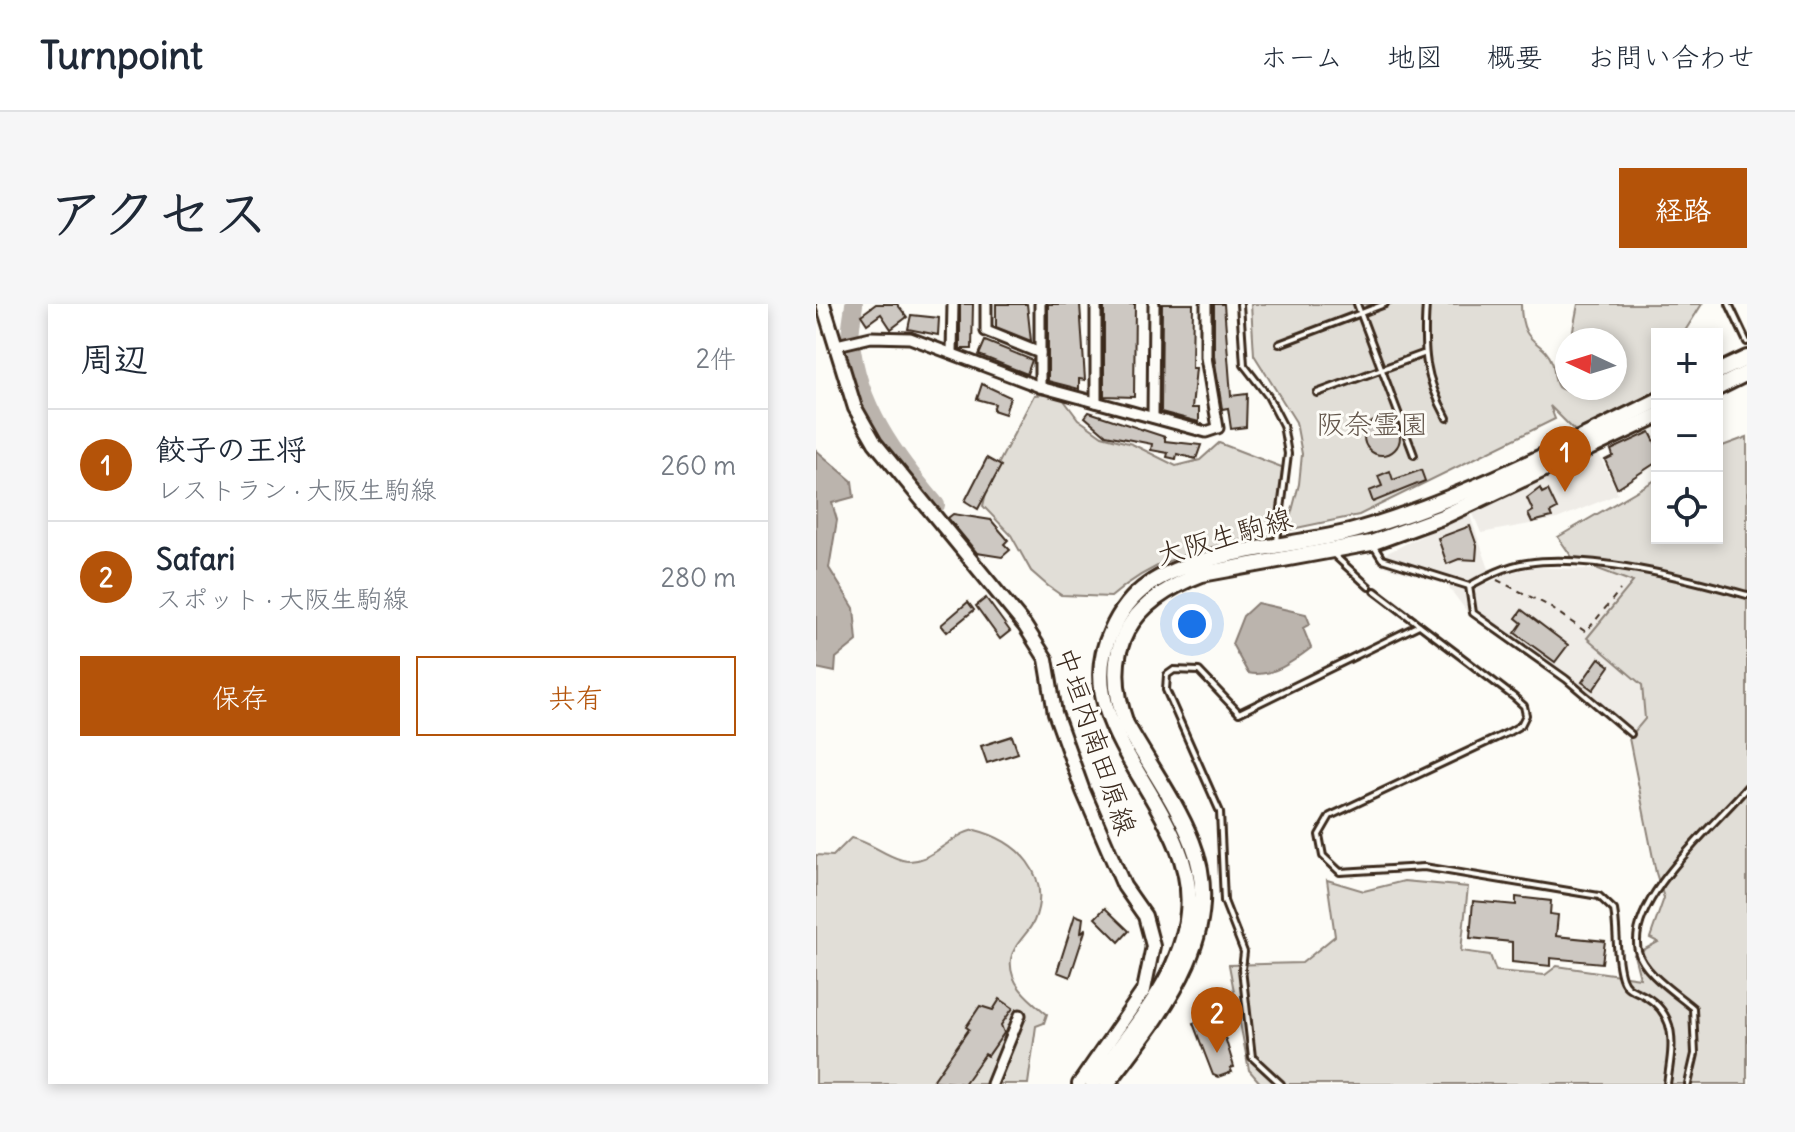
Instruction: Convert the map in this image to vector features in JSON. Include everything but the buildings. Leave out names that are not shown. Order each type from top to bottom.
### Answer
[{"type":"main road","name":"中垣内南田原線","points":[[823,304],[855,408],[875,443],[1025,626],[1046,659],[1055,713],[1083,791],[1124,886],[1150,929],[1153,959],[1144,990],[1079,1084]]},
{"type":"main road","points":[[1723,369],[1747,358]]},
{"type":"main road","points":[[1723,385],[1747,373]]},
{"type":"main road","name":"大阪生駒線","points":[[1093,1084],[1177,962],[1188,913],[1189,889],[1180,848],[1165,815],[1114,731],[1106,710],[1101,684],[1107,639],[1119,615],[1148,585],[1202,563],[1299,548],[1438,504],[1651,404]]},
{"type":"main road","name":"大阪生駒線","points":[[1299,548],[1330,551],[1371,543],[1442,517],[1651,419]]},
{"type":"main road","name":"大阪生駒線","points":[[1107,1084],[1176,987],[1195,946],[1201,911],[1199,867],[1192,842],[1126,724],[1120,706],[1115,682],[1120,643],[1130,621],[1157,596],[1179,583],[1279,552]]},
{"type":"street","points":[[947,304],[953,304],[952,352]]},
{"type":"street","points":[[986,304],[986,331],[1040,353]]},
{"type":"street","points":[[1040,304],[1040,387]]},
{"type":"street","points":[[1096,304],[1096,402]]},
{"type":"street","points":[[1153,417],[1154,304]]},
{"type":"street","points":[[838,345],[871,337],[910,338],[1040,387],[1206,432],[1218,428],[1206,357],[1206,304]]},
{"type":"street","points":[[992,1084],[1020,1015]]},
{"type":"lane","points":[[1240,304],[1244,365],[1268,396],[1283,425],[1288,454],[1276,533],[1279,552]]},
{"type":"lane","points":[[1357,304],[1414,455]]},
{"type":"lane","points":[[1279,344],[1385,304]]},
{"type":"lane","points":[[1426,304],[1423,354],[1435,396],[1447,418]]},
{"type":"lane","points":[[1729,304],[1747,342]]},
{"type":"lane","points":[[1317,393],[1423,354]]},
{"type":"lane","points":[[1371,543],[1382,559],[1469,586],[1494,572],[1527,563],[1577,562],[1672,575],[1747,595]]},
{"type":"lane","points":[[1330,551],[1372,589],[1514,697],[1524,706],[1525,719],[1509,732],[1330,816],[1319,835],[1323,856],[1340,872],[1424,867],[1599,896],[1614,910],[1622,977],[1628,988],[1661,1008],[1669,1021],[1673,1037],[1667,1084]]},
{"type":"lane","points":[[1469,586],[1473,613],[1566,679],[1631,734]]},
{"type":"lane","points":[[1281,1084],[1252,1057],[1242,969],[1244,952],[1224,901],[1220,812],[1166,690],[1167,675],[1174,670],[1199,671],[1239,713],[1419,625]]},
{"type":"lane","points":[[1688,1084],[1695,1054],[1693,1008],[1644,964],[1638,950],[1640,929],[1656,891],[1678,861],[1747,787]]},
{"type":"path","points":[[1494,572],[1495,579],[1547,605],[1586,632],[1620,590]]},
{"type":"shaded area","points":[[816,450],[852,481],[854,497],[832,503],[837,520],[829,568],[854,608],[857,641],[836,658],[835,672],[816,668]]},
{"type":"shaded area","points":[[1598,452],[1618,494],[1557,519],[1481,533],[1472,511]]},
{"type":"shaded area","points":[[1469,513],[1489,569],[1484,581],[1488,583],[1508,573],[1534,567],[1600,570],[1641,577],[1587,638],[1642,685],[1645,719],[1629,738],[1584,699],[1471,617],[1447,585],[1380,565],[1385,554]]},
{"type":"shaded area","points":[[1257,603],[1306,614],[1310,624],[1303,628],[1311,648],[1282,667],[1257,674],[1248,673],[1232,644],[1243,616]]},
{"type":"green space","name":"阪奈霊園","points":[[1251,304],[1521,304],[1528,335],[1552,362],[1555,400],[1627,400],[1627,328],[1573,328],[1578,304],[1702,304],[1687,328],[1651,328],[1651,394],[1575,431],[1550,406],[1555,419],[1359,515],[1287,530],[1299,484],[1302,454],[1296,422],[1254,355]]},
{"type":"green space","points":[[1049,394],[1063,399],[1078,419],[1102,436],[1132,444],[1176,466],[1200,460],[1219,443],[1284,468],[1273,533],[1207,548],[1168,561],[1130,582],[1111,597],[1061,595],[1031,571],[1011,535],[983,506],[988,484],[1034,395]]},
{"type":"green space","points":[[1747,437],[1747,1084],[1261,1084],[1249,1070],[1229,965],[1302,963],[1335,936],[1327,880],[1364,891],[1404,881],[1468,887],[1461,951],[1490,955],[1496,971],[1545,975],[1557,966],[1640,978],[1634,955],[1658,942],[1650,938],[1664,898],[1656,873],[1629,738],[1645,719],[1642,685],[1587,638],[1633,582],[1574,560],[1558,537],[1651,483],[1651,544],[1723,544],[1723,446]]},
{"type":"green space","points":[[975,830],[1005,842],[1017,851],[1035,875],[1039,889],[1034,921],[1011,959],[1017,984],[1047,1014],[1044,1023],[1036,1026],[1028,1084],[816,1084],[816,855],[833,856],[851,838],[895,858],[912,861],[931,855],[957,837]]},
{"type":"waterway","points":[[854,304],[851,341],[861,387],[893,450],[936,505]]},
{"type":"place","name":"餃子の王将","points":[[1565,492]]},
{"type":"place","name":"Safari","points":[[1217,1053]]}]
